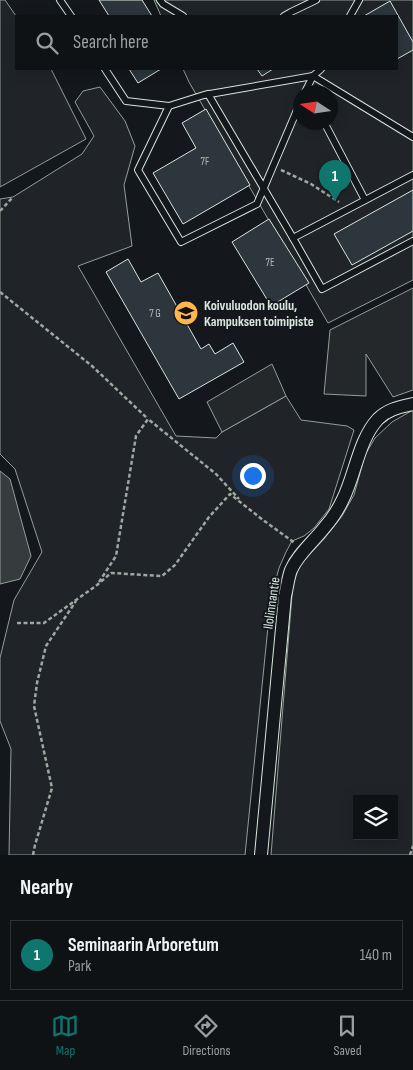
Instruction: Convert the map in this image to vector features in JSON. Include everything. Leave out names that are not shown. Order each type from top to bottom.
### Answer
[{"type":"street","name":"Ilolinnantie","points":[[261,855],[285,596],[291,571],[296,561],[325,528],[342,502],[372,426],[391,410],[413,404]]},
{"type":"lane","points":[[60,0],[70,15]]},
{"type":"lane","points":[[160,0],[163,4],[181,15]]},
{"type":"lane","points":[[286,15],[316,0]]},
{"type":"lane","points":[[351,15],[359,0]]},
{"type":"lane","points":[[106,70],[126,101],[168,106],[208,94],[312,76],[320,70]]},
{"type":"lane","points":[[309,85],[312,76]]},
{"type":"lane","points":[[312,76],[413,138]]},
{"type":"lane","points":[[208,94],[322,289],[413,242]]},
{"type":"lane","points":[[168,106],[138,170],[181,242],[257,204],[293,119]]},
{"type":"lane","points":[[328,130],[365,200]]},
{"type":"lane","points":[[292,238],[413,175]]},
{"type":"path","points":[[272,167],[311,184],[348,209]]},
{"type":"path","points":[[0,210],[13,197]]},
{"type":"path","points":[[0,292],[92,366],[148,419],[216,474],[244,504]]},
{"type":"path","points":[[97,585],[116,556],[136,436],[148,419]]},
{"type":"path","points":[[17,623],[44,623],[97,585],[110,573],[162,576],[175,565],[209,517],[230,494],[292,540],[302,553]]},
{"type":"path","points":[[33,855],[52,788],[34,706],[46,646],[77,600]]},
{"type":"path","points":[[410,855],[413,846]]},
{"type":"shaded area","points":[[0,0],[5,0],[15,15],[15,70],[52,70],[86,139],[0,187]]},
{"type":"shaded area","points":[[154,0],[413,0],[413,280],[328,323],[183,70],[398,70],[398,15],[161,15]]},
{"type":"shaded area","points":[[100,87],[125,121],[135,146],[124,185],[132,246],[78,266],[176,436],[216,438],[222,432],[286,396],[301,420],[347,426],[354,430],[329,509],[314,528],[304,536],[292,541],[279,568],[271,597],[245,855],[9,855],[11,749],[0,721],[0,658],[14,600],[42,552],[15,469],[0,454],[0,199],[13,197],[82,154],[94,136],[75,102],[83,91]]},
{"type":"shaded area","points":[[413,288],[413,390],[393,397],[366,354],[366,396],[324,394],[330,330]]},
{"type":"shaded area","points":[[272,364],[286,396],[222,432],[207,402]]},
{"type":"shaded area","points":[[413,410],[413,855],[271,855],[293,583],[300,565],[342,516],[354,495],[365,455],[375,438],[392,422]]},
{"type":"shaded area","points":[[0,471],[10,479],[31,556],[20,579],[0,584]]},
{"type":"building","points":[[99,0],[142,0],[151,15],[108,15]]},
{"type":"building","points":[[390,1],[398,15],[366,15]]},
{"type":"building","points":[[398,15],[413,42],[413,50],[398,58]]},
{"type":"building","points":[[130,70],[159,70],[138,83]]},
{"type":"building","points":[[258,70],[271,70],[262,76]]},
{"type":"building","points":[[206,109],[250,185],[183,224],[153,173],[196,148],[182,123]]},
{"type":"building","points":[[413,190],[413,231],[352,265],[334,234]]},
{"type":"building","points":[[269,219],[309,283],[271,306],[232,242]]},
{"type":"building","points":[[128,259],[141,282],[158,273],[201,349],[209,344],[215,354],[233,343],[244,362],[179,399],[106,272]]},
{"type":"place","name":"Seminaarin Arboretum","points":[[335,201]]},
{"type":"place","name":"Koivuluodon koulu, Kampuksen toimipiste","points":[[186,313]]}]
